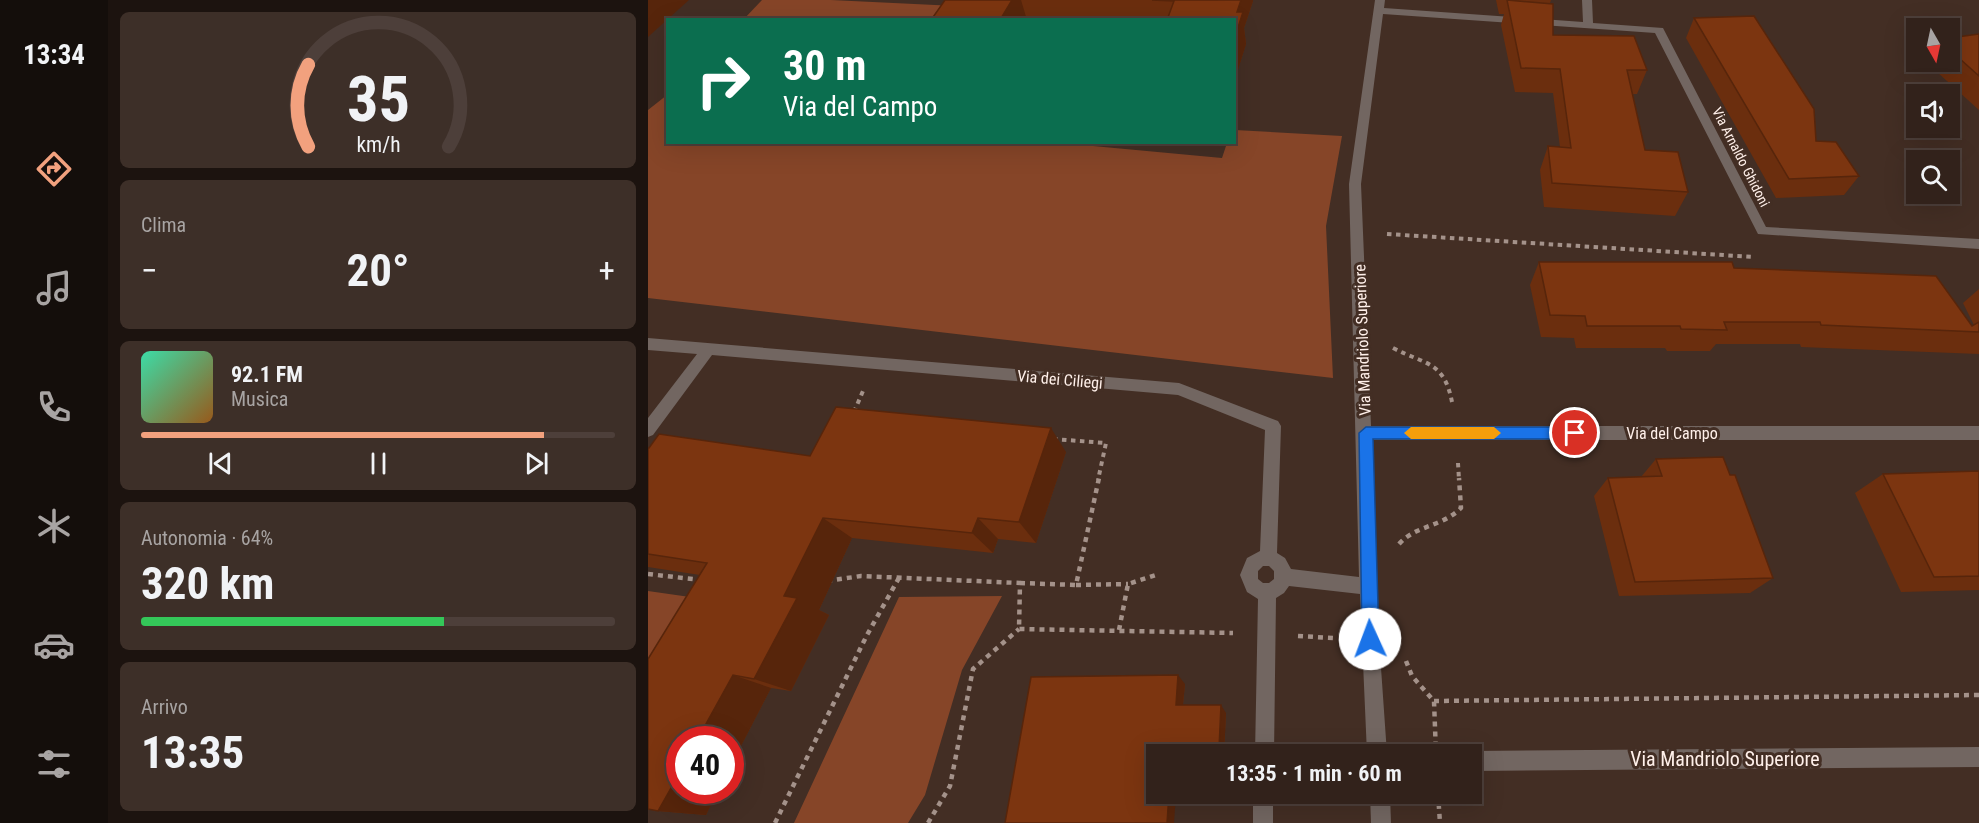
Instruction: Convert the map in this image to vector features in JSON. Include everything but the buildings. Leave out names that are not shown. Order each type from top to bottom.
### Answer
[{"type":"street","points":[[1587,0],[1588,25]]},
{"type":"street","name":"Via Arnaldo Ghidoni","points":[[1379,6],[1659,30],[1762,231],[1979,244]]},
{"type":"street","name":"Via Mandriolo Superiore","points":[[1377,744],[1355,184],[1379,6]]},
{"type":"street","name":"Via dei Ciliegi","points":[[648,344],[1179,389],[1273,426],[1268,558]]},
{"type":"street","points":[[648,430],[709,349]]},
{"type":"street","name":"Via del Campo","points":[[1366,433],[1979,434]]},
{"type":"street","points":[[1268,558],[1282,566],[1284,577],[1278,587],[1267,592],[1252,585],[1249,575],[1250,569],[1257,561],[1268,558]]},
{"type":"street","points":[[1284,577],[1369,587]]},
{"type":"street","points":[[1264,744],[1267,592]]},
{"type":"street","name":"Via Mandriolo Superiore","points":[[1482,760],[1979,758]]},
{"type":"street","points":[[1263,804],[1263,823]]},
{"type":"street","points":[[1380,804],[1381,823]]},
{"type":"path","points":[[1378,234],[1766,258]]},
{"type":"path","points":[[1389,341],[1394,349],[1438,366],[1449,382],[1456,433],[1461,508],[1449,520],[1407,534],[1393,550]]},
{"type":"path","points":[[853,413],[876,363]]},
{"type":"path","points":[[1048,439],[1106,443],[1076,585]]},
{"type":"path","points":[[648,574],[706,581],[701,591]]},
{"type":"path","points":[[823,580],[834,581],[861,576],[900,576],[1076,585],[1128,584],[1156,575]]},
{"type":"path","points":[[775,823],[867,635],[900,576]]},
{"type":"path","points":[[1018,629],[1020,583]]},
{"type":"path","points":[[1119,630],[1128,584]]},
{"type":"path","points":[[928,823],[950,786],[973,669],[1018,629],[1266,634],[1333,638]]},
{"type":"path","points":[[1405,658],[1412,676],[1434,701],[1436,744]]},
{"type":"path","points":[[1434,701],[1979,694]]},
{"type":"path","points":[[1439,804],[1440,823]]},
{"type":"shaded area","points":[[762,0],[831,0],[956,6],[948,18],[745,18]]},
{"type":"shaded area","points":[[666,96],[666,144],[1072,144],[1222,158],[1227,144],[1236,144],[1236,130],[1342,136],[1326,226],[1333,378],[648,298],[648,110]]},
{"type":"shaded area","points":[[648,591],[690,597],[648,686]]},
{"type":"shaded area","points":[[1002,596],[962,670],[925,795],[908,823],[794,823],[899,597]]},
{"type":"slow traffic","points":[[1411,433],[1494,433]]},
{"type":"route","points":[[1370,639],[1366,433],[1575,433]]}]
